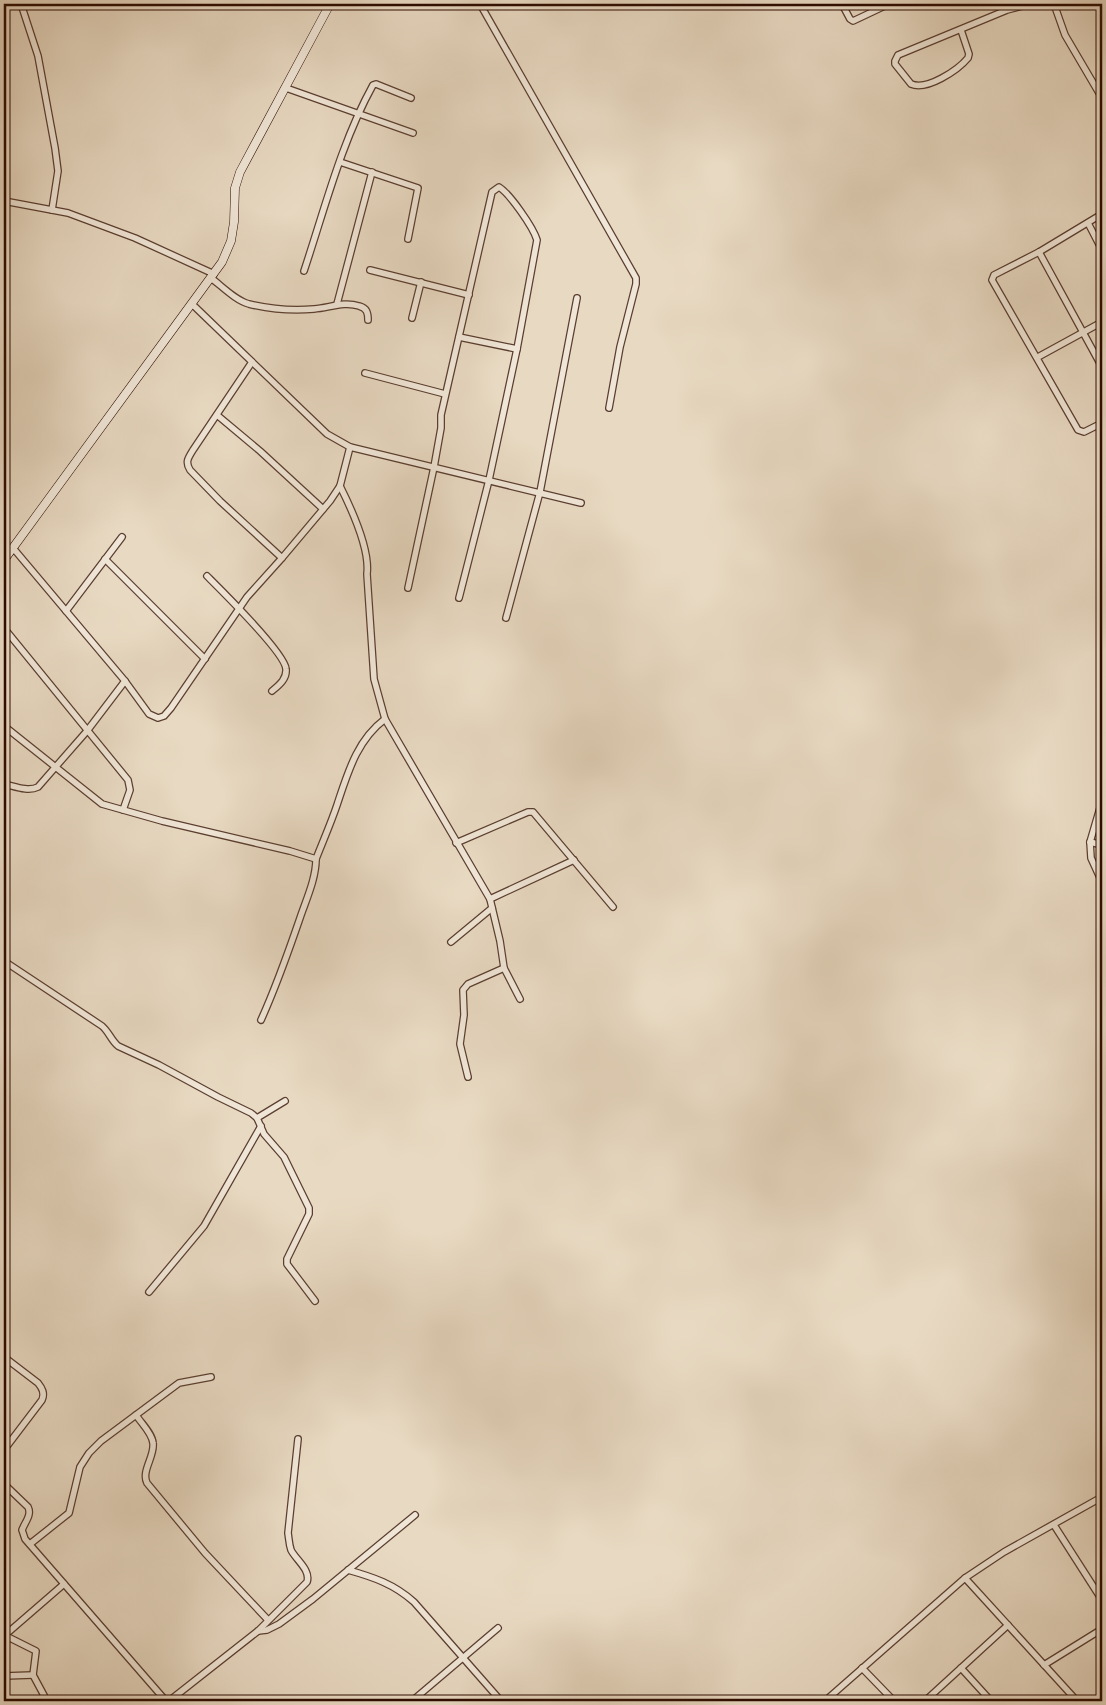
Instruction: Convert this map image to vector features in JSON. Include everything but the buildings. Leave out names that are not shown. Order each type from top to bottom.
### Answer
[{"type":"street","points":[[21,4],[38,56],[55,148],[58,172],[52,210]]},
{"type":"street","points":[[4,560],[222,262],[231,241],[234,222],[235,188],[240,172],[330,4]]},
{"type":"street","points":[[480,4],[636,278],[620,347],[609,408]]},
{"type":"street","points":[[842,4],[850,20],[853,21],[889,4]]},
{"type":"street","points":[[1003,4],[1007,10]]},
{"type":"street","points":[[961,30],[969,54],[968,58],[943,78],[932,83],[915,86],[911,84],[895,64],[898,55],[1007,10],[1030,4]]},
{"type":"street","points":[[1054,4],[1065,35],[1102,98]]},
{"type":"street","points":[[304,271],[321,215],[357,113],[374,84],[411,98]]},
{"type":"street","points":[[286,88],[413,133]]},
{"type":"street","points":[[340,162],[418,188],[408,240]]},
{"type":"street","points":[[336,304],[347,272],[372,172]]},
{"type":"street","points":[[408,588],[434,467],[445,394],[492,192],[499,186],[516,206],[534,232],[537,240],[517,349],[489,480],[460,598]]},
{"type":"street","points":[[4,201],[68,213],[135,238],[212,276],[234,296],[246,303],[276,309],[314,309],[336,304],[357,305],[364,307],[368,312],[368,320]]},
{"type":"street","points":[[1102,214],[1039,252],[994,275],[992,280],[1038,357],[1078,430],[1084,432],[1102,423]]},
{"type":"street","points":[[1088,223],[1102,250]]},
{"type":"street","points":[[1039,252],[1102,367]]},
{"type":"street","points":[[370,270],[469,295]]},
{"type":"street","points":[[412,318],[421,282]]},
{"type":"street","points":[[506,618],[540,492],[576,298]]},
{"type":"street","points":[[192,304],[327,434],[350,447],[581,503]]},
{"type":"street","points":[[1038,357],[1102,322]]},
{"type":"street","points":[[459,337],[517,349]]},
{"type":"street","points":[[252,362],[193,450],[187,464],[190,470],[220,501],[282,558]]},
{"type":"street","points":[[365,373],[445,394]]},
{"type":"street","points":[[217,415],[260,451],[323,509]]},
{"type":"street","points":[[13,548],[125,682],[149,714],[158,718],[164,716],[171,708],[247,597],[282,558],[340,486],[350,447]]},
{"type":"street","points":[[340,486],[352,509],[368,563],[367,574],[374,680],[385,719],[490,899],[504,968],[520,999]]},
{"type":"street","points":[[66,611],[122,537]]},
{"type":"street","points":[[105,559],[205,659]]},
{"type":"street","points":[[207,576],[240,609],[286,666],[287,671],[282,682],[272,691]]},
{"type":"street","points":[[4,628],[128,780],[130,790],[123,810]]},
{"type":"street","points":[[4,784],[33,789],[38,787],[87,731],[125,682]]},
{"type":"street","points":[[261,1020],[274,992],[316,868],[316,859],[337,805],[346,775],[355,754],[375,726],[385,719]]},
{"type":"street","points":[[4,726],[102,804],[316,859]]},
{"type":"street","points":[[1102,801],[1090,842],[1091,858],[1102,882]]},
{"type":"street","points":[[456,842],[528,812],[533,812],[613,907]]},
{"type":"street","points":[[1090,842],[1102,845]]},
{"type":"street","points":[[490,899],[574,860]]},
{"type":"street","points":[[451,942],[492,908]]},
{"type":"street","points":[[4,961],[102,1026],[106,1029],[112,1041],[118,1046],[159,1065],[258,1118],[270,1143],[284,1157],[308,1203],[309,1214],[289,1255],[287,1264],[315,1301]]},
{"type":"street","points":[[468,1077],[460,1044],[464,1015],[463,990],[468,984],[504,968]]},
{"type":"street","points":[[258,1118],[285,1101]]},
{"type":"street","points":[[149,1292],[204,1226],[261,1126]]},
{"type":"street","points":[[4,1357],[38,1383],[44,1396],[4,1450]]},
{"type":"street","points":[[30,1544],[69,1512],[80,1467],[89,1453],[178,1384],[211,1377]]},
{"type":"street","points":[[136,1415],[150,1435],[153,1445],[146,1475],[147,1483],[205,1553],[268,1620]]},
{"type":"street","points":[[4,1484],[28,1506],[30,1514],[22,1530],[22,1535],[168,1701],[258,1632],[304,1586],[308,1577],[307,1572],[290,1547],[288,1533],[298,1439]]},
{"type":"street","points":[[825,1701],[965,1578],[1004,1552],[1102,1497]]},
{"type":"street","points":[[258,1632],[279,1624],[415,1515]]},
{"type":"street","points":[[1054,1525],[1102,1600]]},
{"type":"street","points":[[348,1570],[378,1578],[405,1593],[501,1701]]},
{"type":"street","points":[[965,1578],[1077,1701]]},
{"type":"street","points":[[47,1701],[32,1676],[36,1651],[4,1635],[64,1584]]},
{"type":"street","points":[[925,1701],[1008,1625]]},
{"type":"street","points":[[416,1700],[498,1628]]},
{"type":"street","points":[[1044,1665],[1102,1630]]},
{"type":"street","points":[[862,1668],[894,1701]]},
{"type":"street","points":[[961,1668],[991,1701]]},
{"type":"street","points":[[4,1676],[32,1676]]}]
